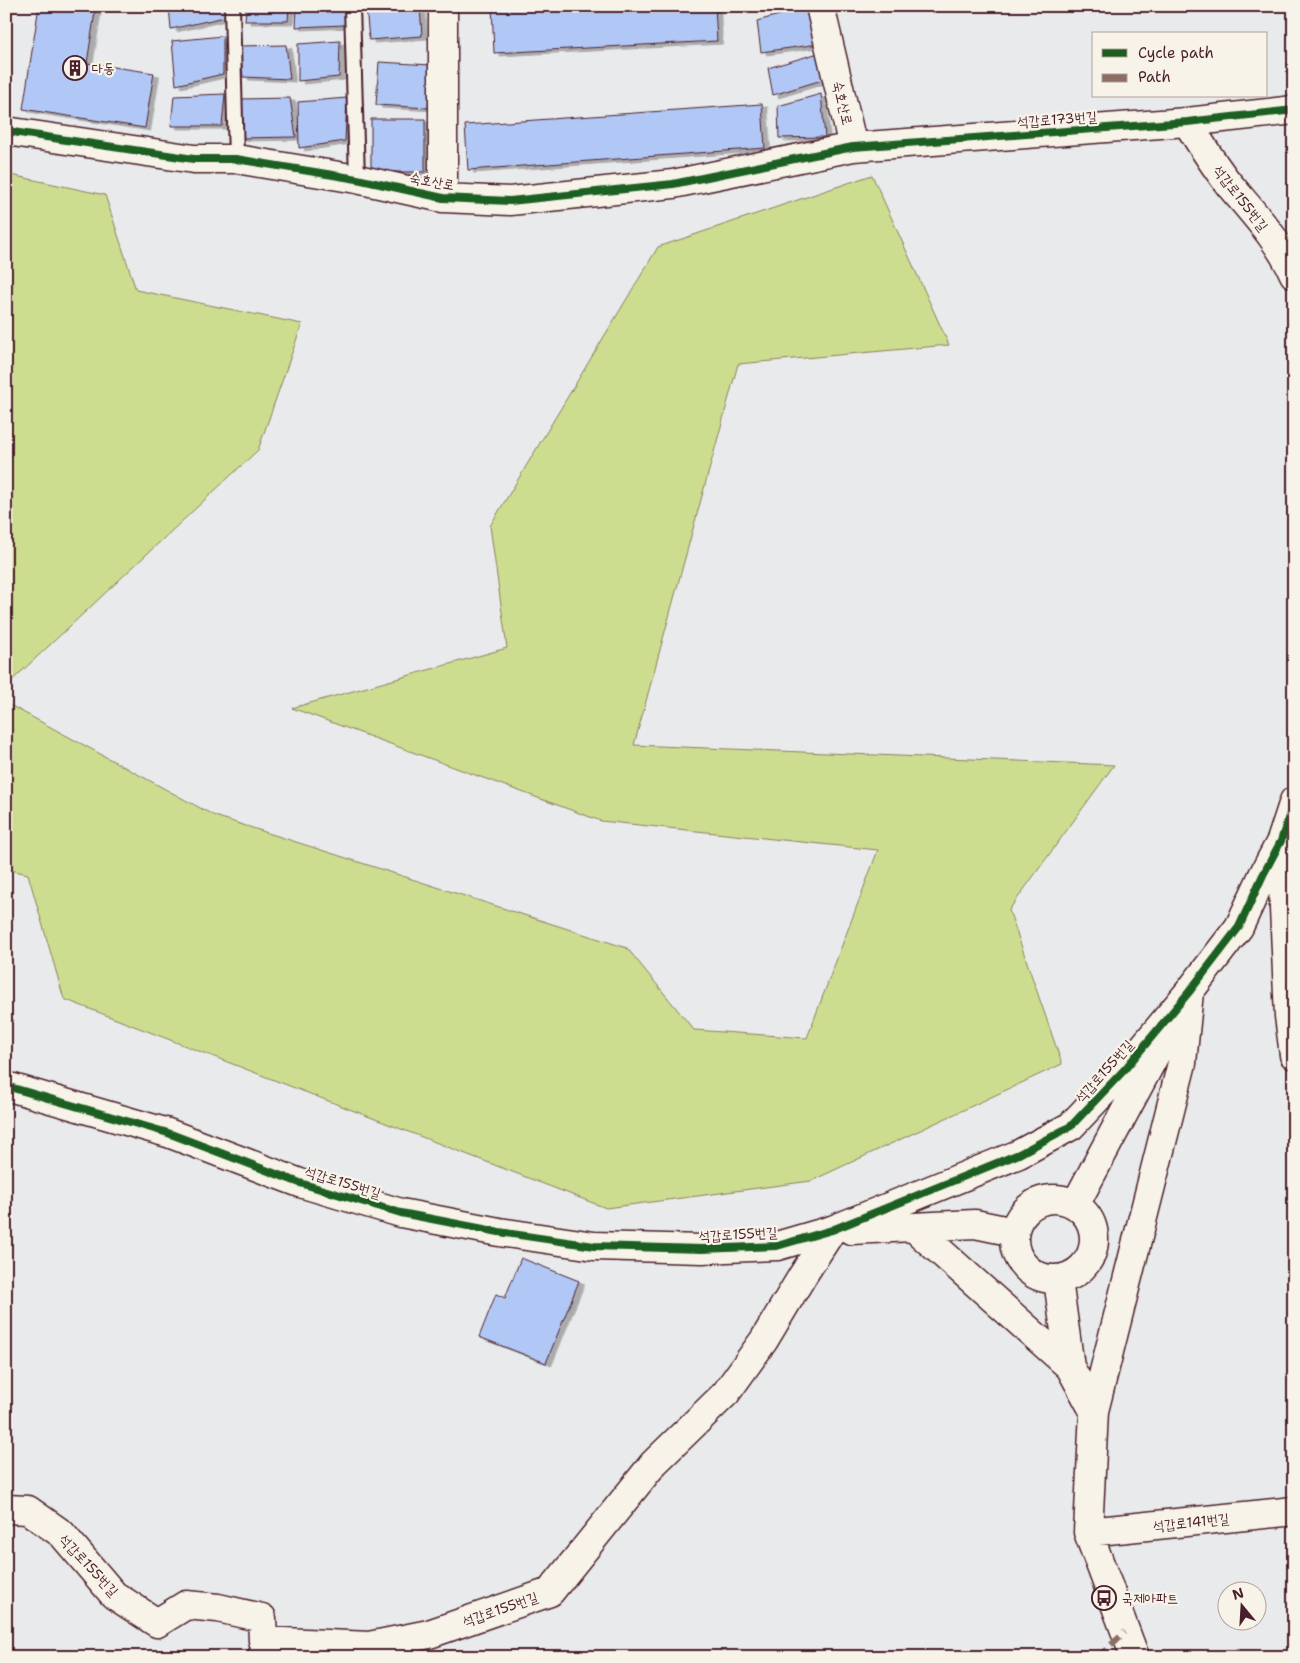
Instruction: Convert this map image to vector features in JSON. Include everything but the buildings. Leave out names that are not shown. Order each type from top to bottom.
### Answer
[{"type":"street","name":"숙호산로","points":[[443,6],[443,198]]},
{"type":"street","name":"숙호산로","points":[[6,131],[194,159],[236,158],[357,178],[443,198],[510,201],[674,184],[853,147],[820,6]]},
{"type":"street","name":"석갑로173번길","points":[[853,147],[1187,122],[1294,110]]},
{"type":"street","name":"석갑로155번길","points":[[1187,122],[1227,181],[1287,258],[1294,274]]},
{"type":"street","name":"석갑로155번길","points":[[1294,801],[1288,841],[1289,1016],[1294,1055]]},
{"type":"street","name":"석갑로155번길","points":[[6,1086],[168,1133],[300,1183],[401,1213],[499,1232],[594,1246],[702,1249],[777,1246],[832,1230],[1019,1154],[1071,1126],[1125,1068],[1189,992],[1239,927],[1263,875],[1288,841]]},
{"type":"street","points":[[1075,1205],[1189,992]]},
{"type":"street","points":[[1135,1657],[1088,1532],[1094,1411],[1182,1063],[1189,992]]},
{"type":"street","points":[[1054,1199],[1065,1200],[1075,1205],[1085,1213],[1092,1224],[1095,1236],[1094,1248],[1089,1260],[1081,1270],[1070,1277],[1058,1280],[1046,1279],[1024,1267],[1014,1244],[1014,1232],[1024,1212],[1033,1205],[1054,1199]]},
{"type":"street","points":[[832,1230],[975,1224],[1014,1232]]},
{"type":"street","points":[[913,1227],[1070,1367],[1094,1411]]},
{"type":"street","name":"석갑로155번길","points":[[6,1509],[28,1510],[62,1534],[114,1595],[158,1623],[186,1606],[218,1608],[262,1618],[258,1649],[369,1646],[429,1634],[550,1592],[654,1464],[726,1393],[764,1340],[832,1230]]},
{"type":"street","points":[[1058,1280],[1070,1367]]},
{"type":"street","name":"석갑로141번길","points":[[1088,1532],[1294,1511]]},
{"type":"lane","points":[[232,6],[236,158]]},
{"type":"lane","points":[[352,6],[357,178]]},
{"type":"green space","points":[[6,174],[105,195],[136,290],[302,324],[258,450],[6,686]]},
{"type":"green space","points":[[872,175],[949,345],[738,364],[634,745],[1114,765],[1009,910],[1062,1064],[811,1181],[606,1208],[64,999],[28,874],[6,869],[6,703],[215,816],[627,948],[694,1030],[807,1038],[878,850],[601,821],[292,708],[507,648],[490,526],[658,247]]},
{"type":"marked path","points":[[1098,1657],[1125,1632]]},
{"type":"cycle path","points":[[6,131],[194,159],[236,159],[357,179],[443,198],[510,201],[673,184],[853,147],[1187,122],[1294,110]]},
{"type":"cycle path","points":[[6,1086],[168,1133],[300,1183],[401,1213],[499,1232],[594,1246],[702,1249],[777,1246],[832,1230],[1019,1154],[1071,1126],[1125,1069],[1189,992],[1239,927],[1281,841],[1294,801]]},
{"type":"place","name":"다동","points":[[75,68]]},
{"type":"place","name":"국제아파트","points":[[1104,1598]]}]
